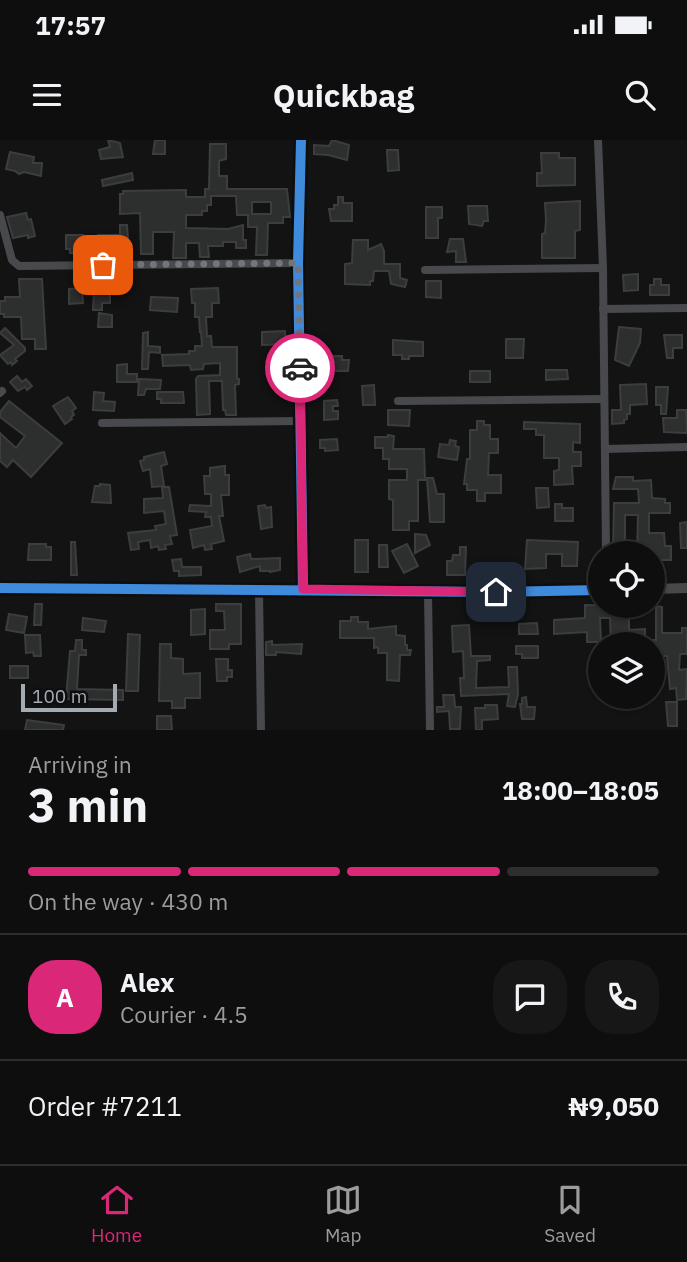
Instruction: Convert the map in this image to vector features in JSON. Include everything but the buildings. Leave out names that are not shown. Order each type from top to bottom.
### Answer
[{"type":"street","points":[[301,140],[298,263],[303,589]]},
{"type":"street","points":[[598,140],[603,268],[606,541]]},
{"type":"street","points":[[0,215],[12,260],[19,266],[298,263]]},
{"type":"street","points":[[425,270],[603,268]]},
{"type":"street","points":[[603,309],[687,308]]},
{"type":"street","points":[[398,401],[604,399]]},
{"type":"street","points":[[102,423],[301,421]]},
{"type":"street","points":[[605,449],[687,447]]},
{"type":"street","points":[[0,588],[428,592],[588,590]]},
{"type":"street","points":[[665,589],[687,588]]},
{"type":"street","points":[[259,590],[261,730]]},
{"type":"street","points":[[428,592],[430,730]]},
{"type":"cycle path","points":[[301,140],[298,263],[303,589]]},
{"type":"cycle path","points":[[0,588],[496,592],[588,590]]},
{"type":"way so far","points":[[103,265],[298,263],[300,368]]},
{"type":"route","points":[[300,368],[303,589],[496,592]]}]
